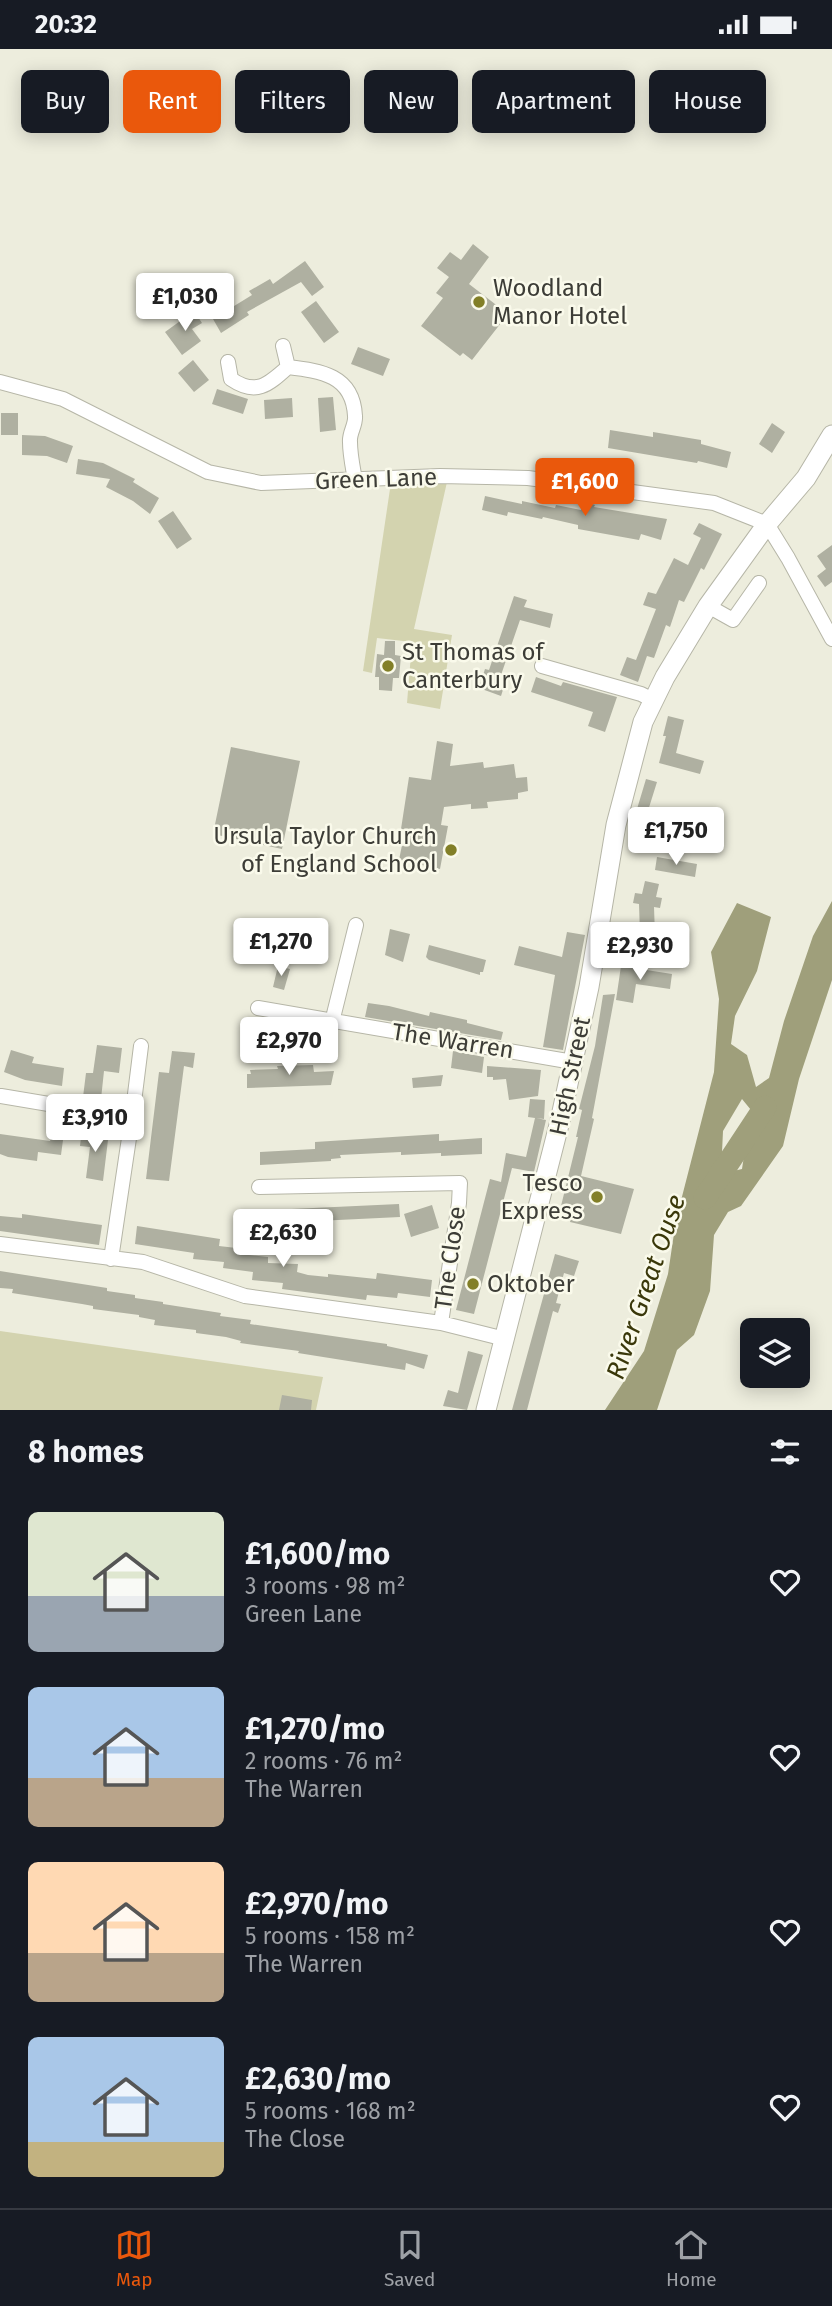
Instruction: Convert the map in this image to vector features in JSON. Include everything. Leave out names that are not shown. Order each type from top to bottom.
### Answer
[{"type":"street","points":[[283,346],[288,367]]},
{"type":"street","points":[[228,362],[231,379],[243,387],[260,388],[288,367],[320,371],[340,380],[352,399],[356,419],[349,439],[355,480]]},
{"type":"street","name":"Green Lane","points":[[0,382],[62,399],[208,473],[261,483],[440,475],[528,478],[713,503],[767,524]]},
{"type":"street","name":"High Street","points":[[486,1410],[543,1192],[573,1062],[616,825],[636,744],[653,700],[708,606],[767,524],[806,478],[832,435]]},
{"type":"street","points":[[767,524],[832,639]]},
{"type":"street","points":[[708,606],[733,620],[759,583]]},
{"type":"street","points":[[541,666],[653,700]]},
{"type":"street","points":[[332,1022],[356,925]]},
{"type":"street","name":"The Warren","points":[[258,1008],[573,1062]]},
{"type":"street","points":[[111,1259],[141,1046]]},
{"type":"street","points":[[1,1096],[132,1118]]},
{"type":"street","name":"The Close","points":[[259,1187],[460,1183],[441,1323]]},
{"type":"street","points":[[0,1244],[143,1262],[245,1296],[441,1323],[505,1339]]},
{"type":"shaded area","points":[[447,482],[414,629],[452,635],[440,709],[407,703],[412,642],[377,638],[372,673],[363,671],[390,489]]},
{"type":"shaded area","name":"River Great Ouse","points":[[832,901],[832,980],[799,1079],[783,1146],[741,1206],[728,1212],[714,1235],[710,1291],[694,1335],[677,1350],[657,1410],[605,1410],[644,1351],[668,1274],[676,1220],[714,1072],[719,999],[711,952],[737,903],[771,917],[757,971],[735,1016],[731,1044],[747,1055],[756,1087],[769,1078],[784,1021],[813,936]],"holes":[[[742,1099],[751,1110],[742,1169],[721,1174],[723,1131]]]},
{"type":"shaded area","points":[[0,1331],[323,1377],[316,1410],[0,1410]]},
{"type":"building","name":"Woodland Manor Hotel","points":[[473,244],[489,257],[469,284],[508,314],[472,360],[463,353],[460,356],[421,326],[443,298],[436,293],[449,277],[437,268],[450,252],[461,260]]},
{"type":"building","points":[[305,261],[324,287],[312,296],[301,282],[247,312],[249,315],[221,333],[213,319],[252,295],[249,291],[270,279],[273,284]]},
{"type":"building","points":[[316,301],[339,332],[324,343],[301,312]]},
{"type":"building","points":[[194,311],[202,323],[192,329],[201,341],[182,355],[165,332]]},
{"type":"building","points":[[358,347],[390,359],[383,376],[351,364]]},
{"type":"building","points":[[193,360],[209,380],[194,392],[178,373]]},
{"type":"building","points":[[217,389],[248,399],[243,414],[212,404]]},
{"type":"building","points":[[333,397],[336,430],[320,432],[318,398]]},
{"type":"building","points":[[292,398],[293,417],[265,419],[264,400]]},
{"type":"building","points":[[1,413],[18,413],[18,435],[1,435]]},
{"type":"building","points":[[772,423],[785,432],[772,453],[759,444]]},
{"type":"building","points":[[610,430],[653,437],[653,432],[701,440],[701,444],[731,452],[727,468],[608,448]]},
{"type":"building","points":[[22,435],[45,436],[73,446],[67,463],[47,456],[22,455]]},
{"type":"building","points":[[78,459],[103,463],[135,479],[133,482],[159,498],[150,514],[133,501],[106,487],[110,479],[76,474]]},
{"type":"building","points":[[485,496],[522,504],[522,501],[581,510],[583,502],[595,505],[594,507],[667,519],[661,540],[641,534],[639,540],[578,529],[578,525],[543,517],[542,519],[508,512],[507,516],[482,510]]},
{"type":"building","points":[[173,511],[192,539],[177,549],[158,521]]},
{"type":"building","points":[[699,523],[722,534],[704,570],[701,568],[684,602],[679,600],[670,627],[666,625],[654,658],[647,656],[638,682],[620,675],[627,657],[636,660],[656,609],[643,605],[648,592],[656,594],[674,558],[688,565],[701,538],[693,534]]},
{"type":"building","points":[[832,545],[832,582],[825,587],[817,576],[826,569],[817,556]]},
{"type":"building","points":[[514,596],[527,600],[524,607],[553,614],[550,628],[520,620],[501,675],[507,677],[501,696],[479,688],[485,669],[489,670]]},
{"type":"building","name":"St Thomas of Canterbury","points":[[385,641],[395,641],[395,655],[401,656],[399,678],[393,678],[392,691],[379,690],[379,677],[375,677],[377,654],[384,655]]},
{"type":"building","points":[[536,677],[561,686],[563,682],[617,697],[605,732],[588,726],[593,712],[531,692]]},
{"type":"building","points":[[668,716],[684,720],[676,753],[704,761],[700,774],[659,763]]},
{"type":"building","points":[[437,741],[453,744],[450,766],[483,762],[484,768],[514,764],[516,778],[527,777],[528,791],[518,793],[518,799],[487,802],[488,808],[471,809],[471,804],[444,807],[441,825],[448,826],[440,869],[399,860],[405,830],[401,829],[409,777],[431,780]]},
{"type":"building","points":[[231,747],[300,761],[282,849],[213,834]]},
{"type":"building","points":[[646,779],[657,782],[641,833],[631,829]]},
{"type":"building","points":[[657,857],[697,864],[695,877],[655,870]]},
{"type":"building","points":[[645,881],[659,884],[656,897],[662,898],[660,908],[654,907],[655,935],[640,935],[639,904],[633,903],[635,893],[642,894]]},
{"type":"building","points":[[390,929],[410,934],[403,962],[385,955]]},
{"type":"building","points":[[567,932],[585,935],[563,1050],[543,1047],[555,975],[514,965],[519,946],[562,957]]},
{"type":"building","points":[[429,945],[486,960],[483,972],[480,972],[480,975],[429,960],[426,957]]},
{"type":"building","points":[[278,966],[290,969],[284,990],[273,987]]},
{"type":"building","points":[[621,966],[672,974],[670,989],[636,984],[633,1003],[616,1000]]},
{"type":"building","points":[[615,994],[592,1118],[594,1119],[581,1176],[634,1189],[621,1234],[570,1222],[573,1209],[561,1206],[578,1137],[582,1110],[579,1109],[595,1046],[603,995]]},
{"type":"building","points":[[368,1003],[429,1016],[430,1012],[503,1032],[501,1040],[365,1017]]},
{"type":"building","points":[[97,1045],[122,1048],[119,1073],[104,1071],[101,1099],[83,1097],[86,1073],[93,1073]]},
{"type":"building","points":[[11,1050],[34,1057],[32,1063],[64,1068],[62,1086],[25,1080],[4,1072]]},
{"type":"building","points":[[172,1051],[195,1053],[193,1068],[184,1066],[169,1181],[146,1179],[159,1072],[169,1073]]},
{"type":"building","points":[[453,1051],[484,1057],[482,1073],[451,1068]]},
{"type":"building","points":[[313,1065],[314,1072],[334,1071],[331,1085],[247,1088],[247,1074],[251,1074],[250,1070]]},
{"type":"building","points":[[487,1066],[541,1070],[538,1096],[509,1100],[506,1079],[493,1080],[493,1077],[487,1077]]},
{"type":"building","points":[[443,1075],[441,1086],[413,1088],[412,1078]]},
{"type":"building","points":[[530,1099],[545,1100],[544,1119],[536,1118],[546,1120],[534,1172],[512,1168],[474,1314],[456,1310],[490,1179],[501,1182],[506,1153],[526,1157],[535,1118],[528,1117]]},
{"type":"building","points":[[82,1128],[95,1129],[94,1138],[108,1140],[103,1181],[86,1178],[90,1147],[80,1146]]},
{"type":"building","points":[[0,1134],[50,1141],[51,1138],[63,1140],[61,1155],[38,1152],[37,1161],[8,1157],[0,1154]]},
{"type":"building","points":[[439,1134],[439,1141],[482,1138],[482,1154],[441,1156],[441,1153],[401,1155],[401,1152],[340,1155],[341,1158],[331,1161],[260,1165],[260,1152],[315,1149],[315,1142]]},
{"type":"building","points":[[399,1204],[400,1217],[276,1223],[276,1219],[251,1220],[251,1211]]},
{"type":"building","points":[[432,1205],[439,1228],[411,1237],[404,1214]]},
{"type":"building","points":[[22,1214],[102,1225],[99,1245],[0,1231],[0,1216],[22,1218]]},
{"type":"building","points":[[137,1226],[220,1239],[219,1246],[245,1249],[249,1255],[268,1257],[268,1263],[298,1264],[297,1272],[308,1275],[328,1277],[328,1274],[376,1279],[377,1273],[432,1280],[430,1297],[398,1293],[397,1298],[367,1295],[366,1300],[282,1289],[283,1283],[252,1280],[253,1272],[223,1268],[224,1262],[193,1259],[194,1253],[135,1244]]},
{"type":"building","points":[[555,1254],[579,1261],[574,1276],[564,1273],[556,1303],[561,1304],[558,1313],[553,1311],[527,1410],[512,1410]]},
{"type":"building","points":[[0,1271],[107,1288],[107,1291],[135,1295],[135,1298],[251,1320],[250,1324],[387,1344],[428,1355],[424,1369],[406,1363],[405,1370],[240,1343],[241,1341],[226,1337],[196,1333],[196,1330],[154,1325],[155,1320],[139,1315],[12,1293],[13,1289],[0,1288]]},
{"type":"building","points":[[468,1351],[483,1355],[467,1410],[443,1406],[448,1390],[458,1393]]},
{"type":"building","points":[[282,1395],[312,1400],[311,1410],[279,1410]]},
{"type":"waterway","name":"River Great Ouse","points":[[705,1198],[765,1107]]},
{"type":"place","name":"Woodland Manor Hotel","points":[[479,302]]},
{"type":"place","name":"St Thomas of Canterbury","points":[[388,666]]},
{"type":"place","name":"Ursula Taylor Church of England School","points":[[451,850]]},
{"type":"place","name":"Tesco Express","points":[[597,1197]]},
{"type":"place","name":"Oktober","points":[[473,1284]]}]
